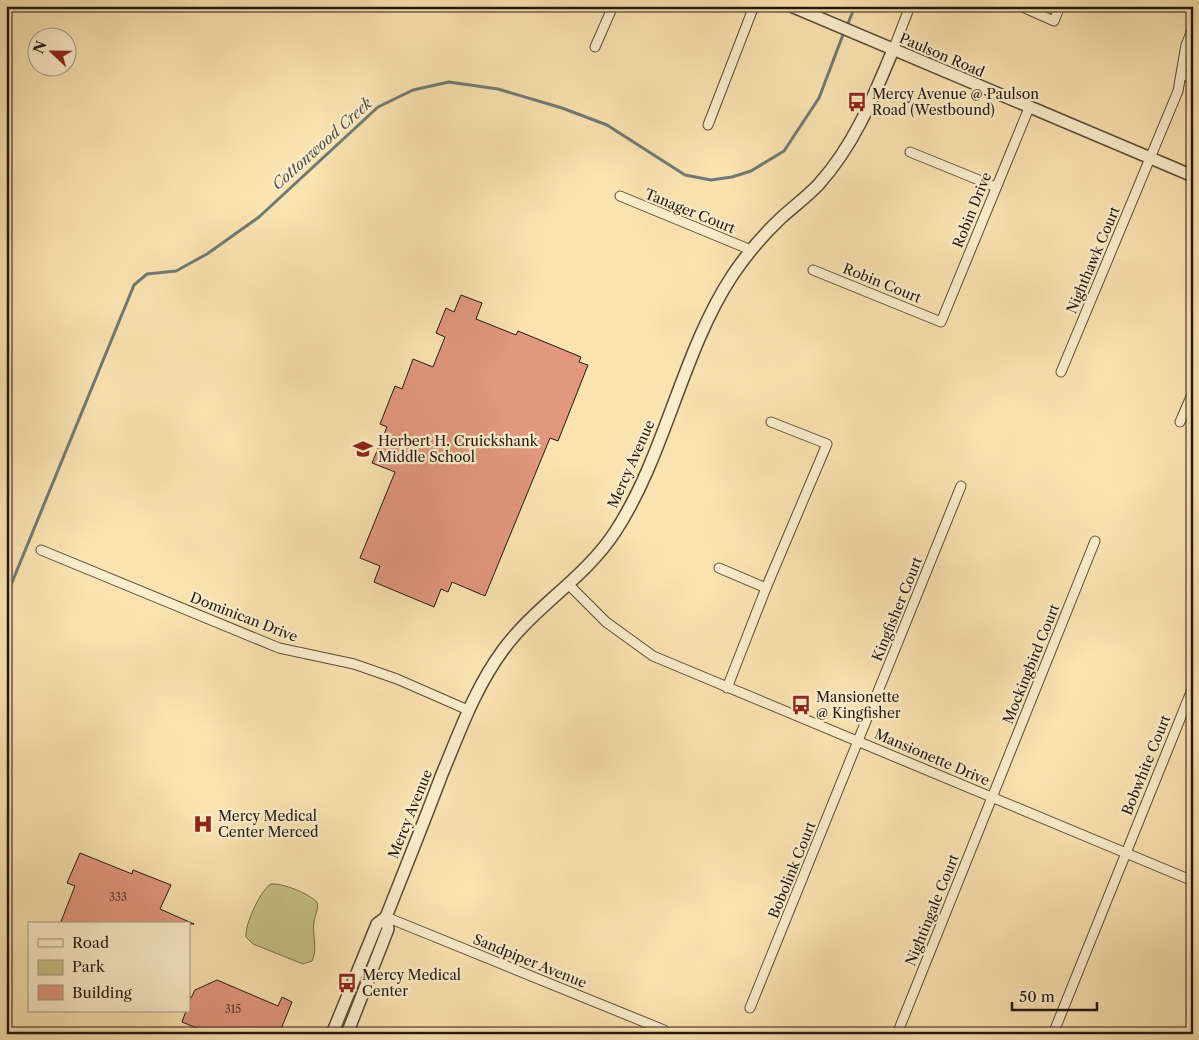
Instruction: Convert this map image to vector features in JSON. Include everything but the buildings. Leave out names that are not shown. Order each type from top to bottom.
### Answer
[{"type":"street","points":[[595,47],[613,6]]},
{"type":"street","points":[[708,124],[754,6]]},
{"type":"street","name":"Paulson Road","points":[[791,6],[1193,176]]},
{"type":"street","points":[[893,50],[910,6]]},
{"type":"street","points":[[1020,6],[1054,20],[1060,6]]},
{"type":"street","name":"Nighthawk Court","points":[[1061,372],[1151,159],[1182,74],[1186,45],[1193,28]]},
{"type":"street","name":"Mercy Avenue","points":[[332,1034],[377,924],[386,917],[468,710],[485,676],[504,648],[525,624],[568,584],[611,538],[634,499],[708,320],[731,277],[751,250],[779,220],[818,185],[844,153],[867,112],[893,50]]},
{"type":"street","points":[[1182,74],[1193,79]]},
{"type":"street","name":"Robin Drive","points":[[941,322],[1029,108]]},
{"type":"street","points":[[910,152],[996,187]]},
{"type":"street","name":"Tanager Court","points":[[620,196],[751,250]]},
{"type":"street","name":"Robin Court","points":[[813,270],[941,322]]},
{"type":"street","points":[[1180,422],[1193,392]]},
{"type":"street","points":[[726,688],[827,444],[771,422]]},
{"type":"street","name":"Kingfisher Court","points":[[859,741],[961,486]]},
{"type":"street","name":"Mockingbird Court","points":[[992,797],[1094,541]]},
{"type":"street","name":"Dominican Drive","points":[[41,550],[279,648],[354,664],[468,710]]},
{"type":"street","points":[[718,568],[766,588]]},
{"type":"street","name":"Mansionette Drive","points":[[568,584],[606,622],[653,656],[1193,881]]},
{"type":"street","name":"Bobwhite Court","points":[[1053,1034],[1193,687]]},
{"type":"street","name":"Bobolink Court","points":[[750,1008],[859,741]]},
{"type":"street","name":"Nightingale Court","points":[[897,1034],[992,797]]},
{"type":"street","name":"Mercy Avenue","points":[[347,1034],[388,929],[386,917]]},
{"type":"street","name":"Sandpiper Avenue","points":[[386,917],[664,1030]]},
{"type":"green space","points":[[271,884],[295,889],[317,902],[314,919],[315,952],[312,961],[303,964],[253,944],[246,937],[254,908],[267,887]]},
{"type":"waterway","name":"Cottonwood Creek","points":[[847,26],[855,6]]},
{"type":"waterway","name":"Cottonwood Creek","points":[[6,597],[134,285],[147,274],[176,271],[207,254],[259,217],[378,107],[413,90],[449,82],[498,89],[562,108],[607,125],[685,175],[711,180],[732,177],[751,171],[784,151],[819,98],[844,32]]},
{"type":"place","name":"Mercy Avenue @ Paulson Road (Westbound)","points":[[857,102]]},
{"type":"place","name":"Herbert H. Cruickshank Middle School","points":[[363,449]]},
{"type":"place","name":"Mansionette @ Kingfisher","points":[[801,705]]},
{"type":"place","name":"Mercy Medical Center Merced","points":[[203,824]]},
{"type":"place","name":"Mercy Medical Center","points":[[347,983]]}]
